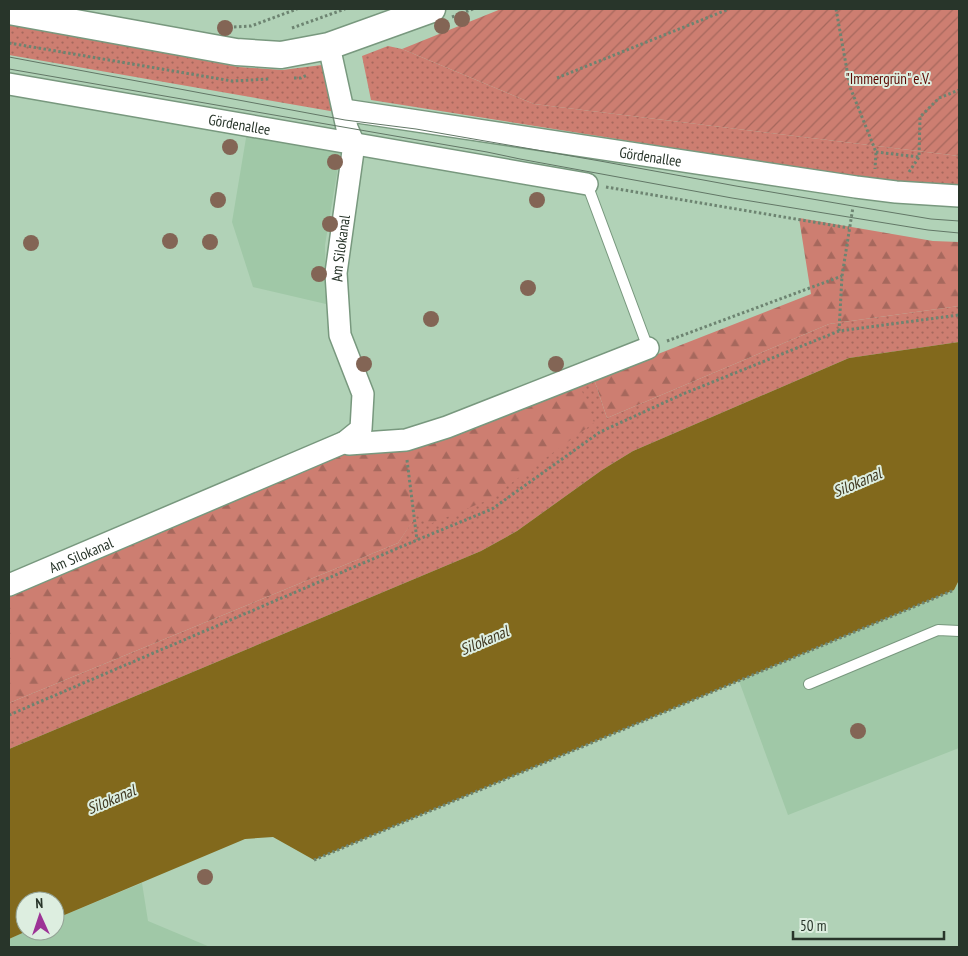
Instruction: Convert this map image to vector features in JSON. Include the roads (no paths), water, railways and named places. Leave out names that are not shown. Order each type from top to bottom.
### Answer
[{"type":"street","points":[[9,11],[236,52],[281,55],[331,55],[416,9]]},
{"type":"street","points":[[392,23],[432,9]]},
{"type":"street","name":"Am Silokanal","points":[[9,585],[345,442],[361,429],[363,394],[340,335],[336,273],[354,144],[347,128],[331,55]]},
{"type":"street","name":"Gördenallee","points":[[9,84],[587,184]]},
{"type":"street","name":"Gördenallee","points":[[344,110],[856,187],[959,196]]},
{"type":"street","name":"Am Silokanal","points":[[345,442],[349,444],[406,440],[447,427],[648,348]]},
{"type":"lane","points":[[587,184],[648,348]]},
{"type":"lane","points":[[809,684],[938,630],[959,632]]},
{"type":"water","name":"Silokanal","points":[[959,342],[959,580],[954,590],[314,860],[273,837],[245,839],[65,915],[65,891],[15,891],[15,936],[9,939],[9,749],[481,551],[517,531],[602,470],[633,451],[849,358]]},
{"type":"tram line","points":[[9,57],[345,120],[416,129],[853,206],[931,219],[959,221]]},
{"type":"tram line","points":[[9,69],[487,152],[732,198],[928,230],[959,233]]},
{"type":"park label","name":"\"Immergrün\" e.V.","points":[[888,78]]}]
